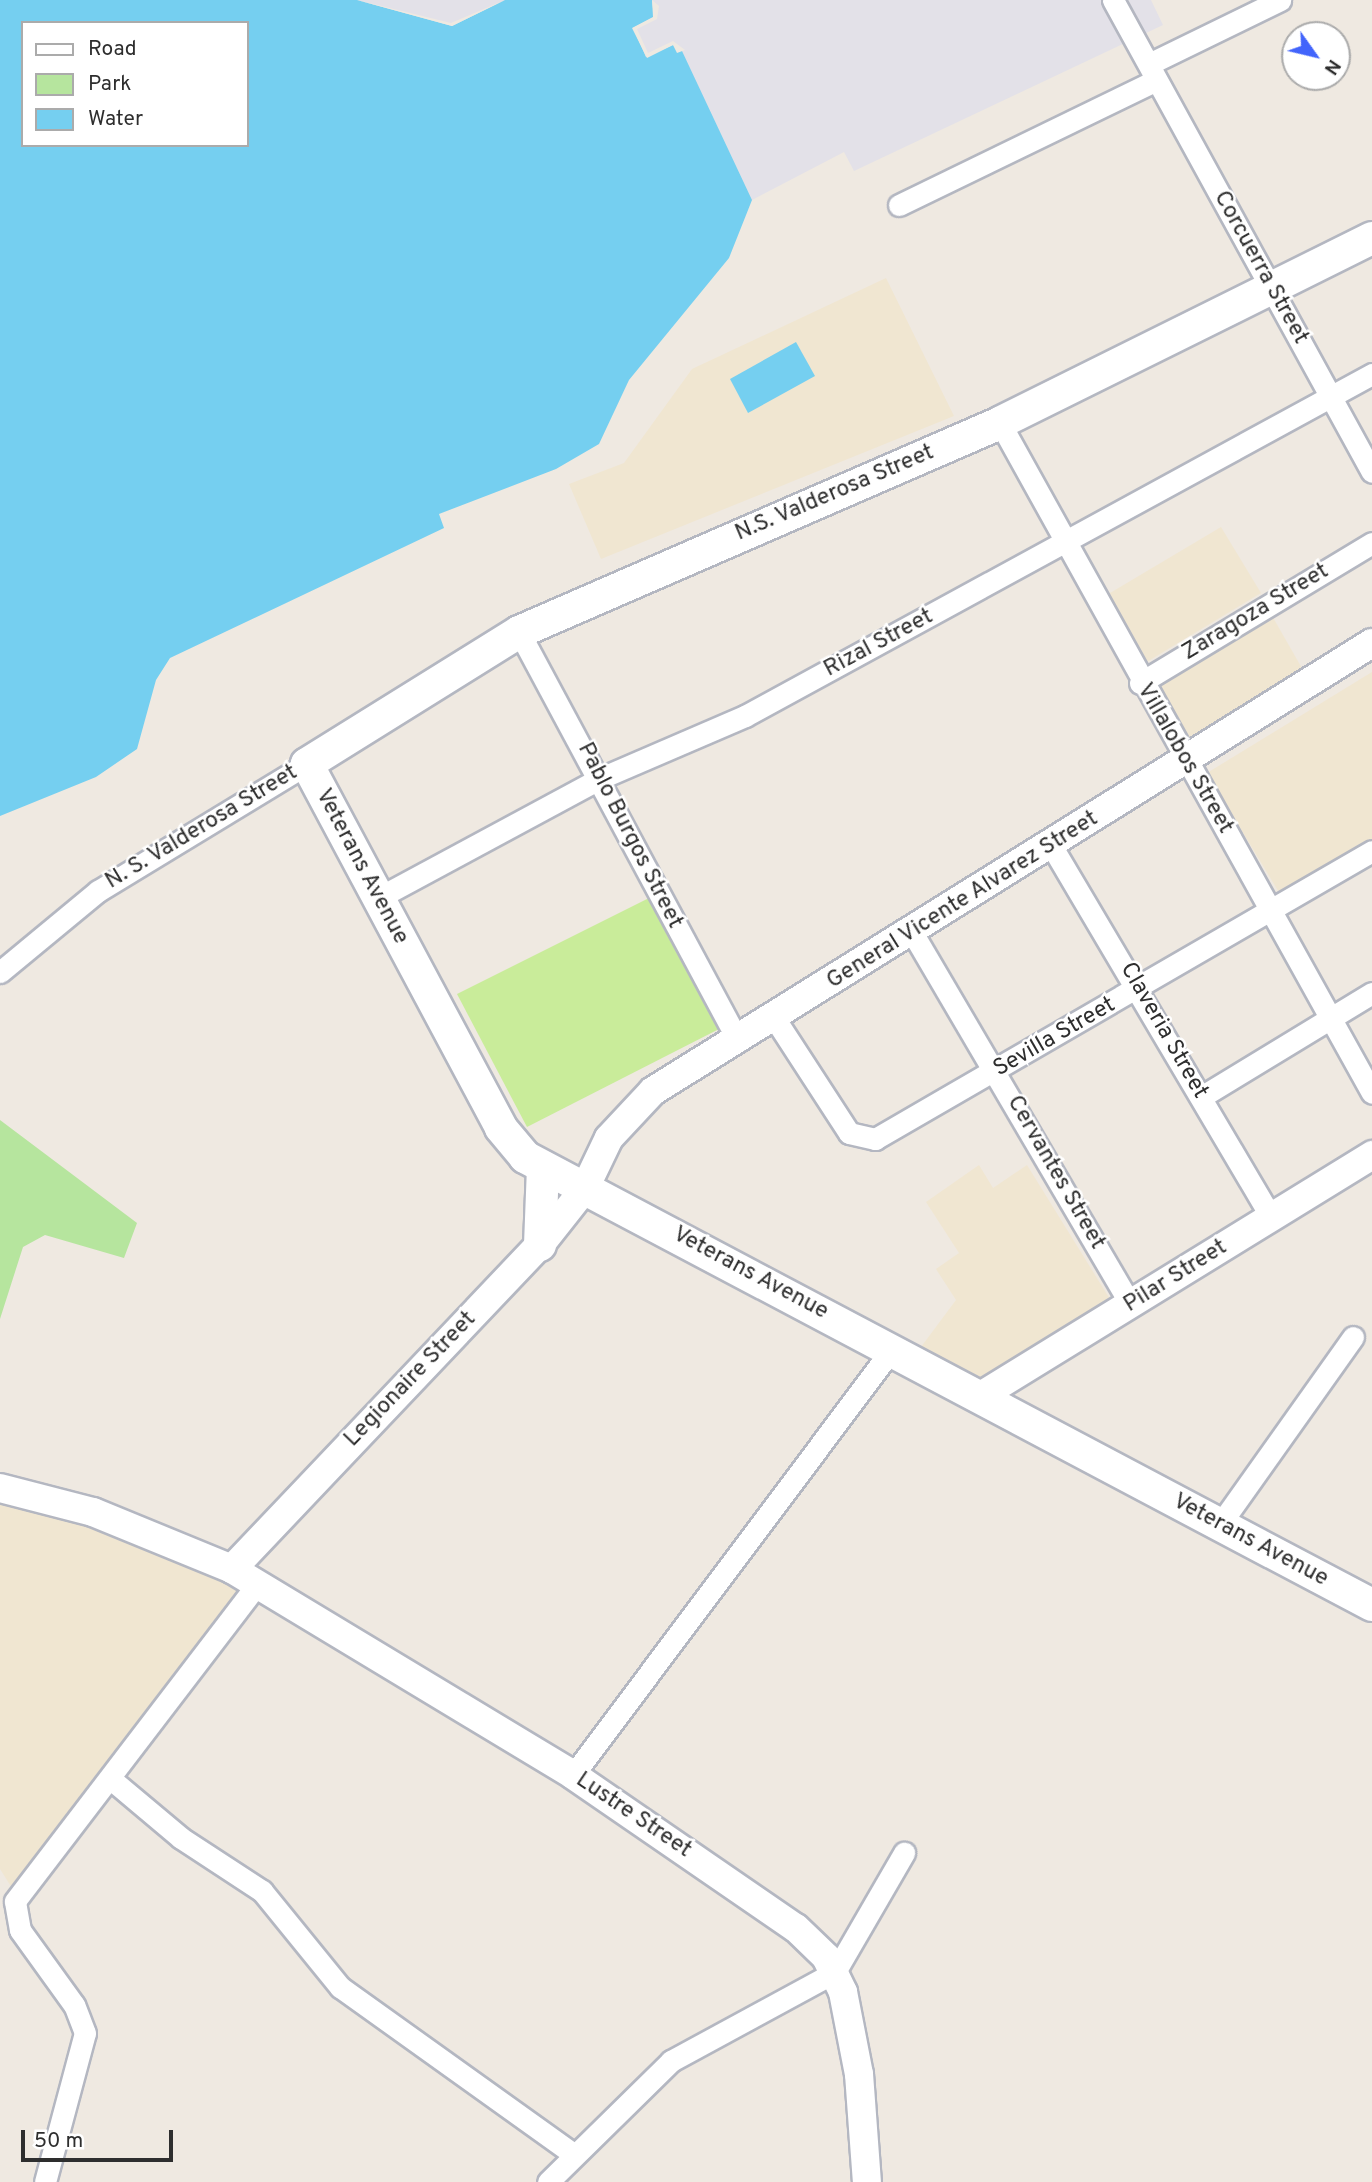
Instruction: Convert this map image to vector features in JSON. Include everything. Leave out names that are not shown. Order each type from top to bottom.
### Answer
[{"type":"main road","name":"N.S. Valderosa Street","points":[[307,764],[519,632],[1000,423],[1372,238]]},
{"type":"main road","name":"Veterans Avenue","points":[[307,764],[501,1128],[525,1157],[892,1349],[1218,1527],[1372,1605]]},
{"type":"main road","points":[[540,1245],[543,1167]]},
{"type":"street","name":"Corcuerra Street","points":[[1113,0],[1269,287],[1332,395],[1364,436],[1372,471]]},
{"type":"street","points":[[899,205],[1152,72],[1280,0]]},
{"type":"street","name":"Rizal Street","points":[[378,898],[601,778],[745,716],[1065,545],[1372,374]]},
{"type":"street","name":"Villalobos Street","points":[[1000,423],[1140,683],[1272,910],[1372,1093]]},
{"type":"street","name":"Zaragoza Street","points":[[1140,683],[1372,543]]},
{"type":"street","name":"Pablo Burgos Street","points":[[519,632],[601,778],[738,1041]]},
{"type":"street","name":"General Vicente Alvarez Street","points":[[585,1188],[626,1115],[738,1041],[1372,643]]},
{"type":"street","name":"N. S. Valderosa Street","points":[[0,972],[159,850],[307,764]]},
{"type":"street","name":"Claveria Street","points":[[1051,845],[1140,988],[1272,1218]]},
{"type":"street","name":"Sevilla Street","points":[[775,1019],[849,1133],[861,1138],[875,1139],[996,1072],[1372,851]]},
{"type":"street","name":"Cervantes Street","points":[[912,932],[1131,1305]]},
{"type":"street","points":[[1201,1097],[1372,993]]},
{"type":"street","name":"Pilar Street","points":[[979,1396],[1372,1155]]},
{"type":"street","name":"Legionaire Street","points":[[232,1569],[540,1245],[585,1188]]},
{"type":"street","points":[[1218,1527],[1353,1337]]},
{"type":"street","points":[[573,1775],[892,1349]]},
{"type":"street","name":"Lustre Street","points":[[0,1488],[93,1512],[232,1569],[573,1775],[796,1928],[835,1972],[859,2074],[867,2182]]},
{"type":"street","points":[[45,2182],[85,2033],[74,2005],[20,1930],[15,1901],[112,1780],[257,1584]]},
{"type":"street","points":[[112,1780],[181,1838],[261,1891],[340,1987],[573,2154]]},
{"type":"street","points":[[548,2182],[573,2154],[671,2061],[835,1972],[904,1853]]},
{"type":"shaded area","points":[[357,0],[505,0],[452,26]]},
{"type":"shaded area","points":[[652,0],[1151,0],[1163,25],[854,171],[844,152],[752,200],[682,52],[647,58],[632,28],[653,17]]},
{"type":"shaded area","points":[[886,278],[954,416],[601,559],[569,484],[624,463],[692,369]]},
{"type":"shaded area","points":[[1221,527],[1261,593],[1145,663],[1105,596]]},
{"type":"shaded area","points":[[1271,614],[1307,677],[1191,745],[1155,683]]},
{"type":"shaded area","points":[[1372,672],[1372,839],[1280,894],[1207,773]]},
{"type":"shaded area","points":[[979,1165],[993,1188],[1027,1165],[1113,1304],[985,1383],[918,1351],[956,1300],[936,1269],[959,1253],[926,1202]]},
{"type":"shaded area","points":[[0,1502],[46,1510],[246,1586],[12,1888],[0,1869]]},
{"type":"green space","points":[[653,896],[721,1028],[527,1127],[457,994]]},
{"type":"green space","points":[[0,1120],[137,1223],[124,1258],[45,1235],[23,1247],[0,1319]]},
{"type":"water","points":[[0,0],[357,0],[452,26],[505,0],[652,0],[654,17],[633,28],[646,57],[673,45],[682,51],[752,200],[729,258],[629,380],[599,444],[556,469],[439,514],[444,528],[170,658],[156,680],[137,749],[96,777],[0,816]]},
{"type":"water","points":[[796,342],[815,376],[748,413],[730,379]]},
{"type":"pier","points":[[357,0],[451,23],[505,0],[452,26]]},
{"type":"pier","points":[[652,0],[659,6],[657,19],[637,29],[648,53],[673,41],[685,50],[677,53],[673,45],[647,58],[632,28],[653,17]]}]
